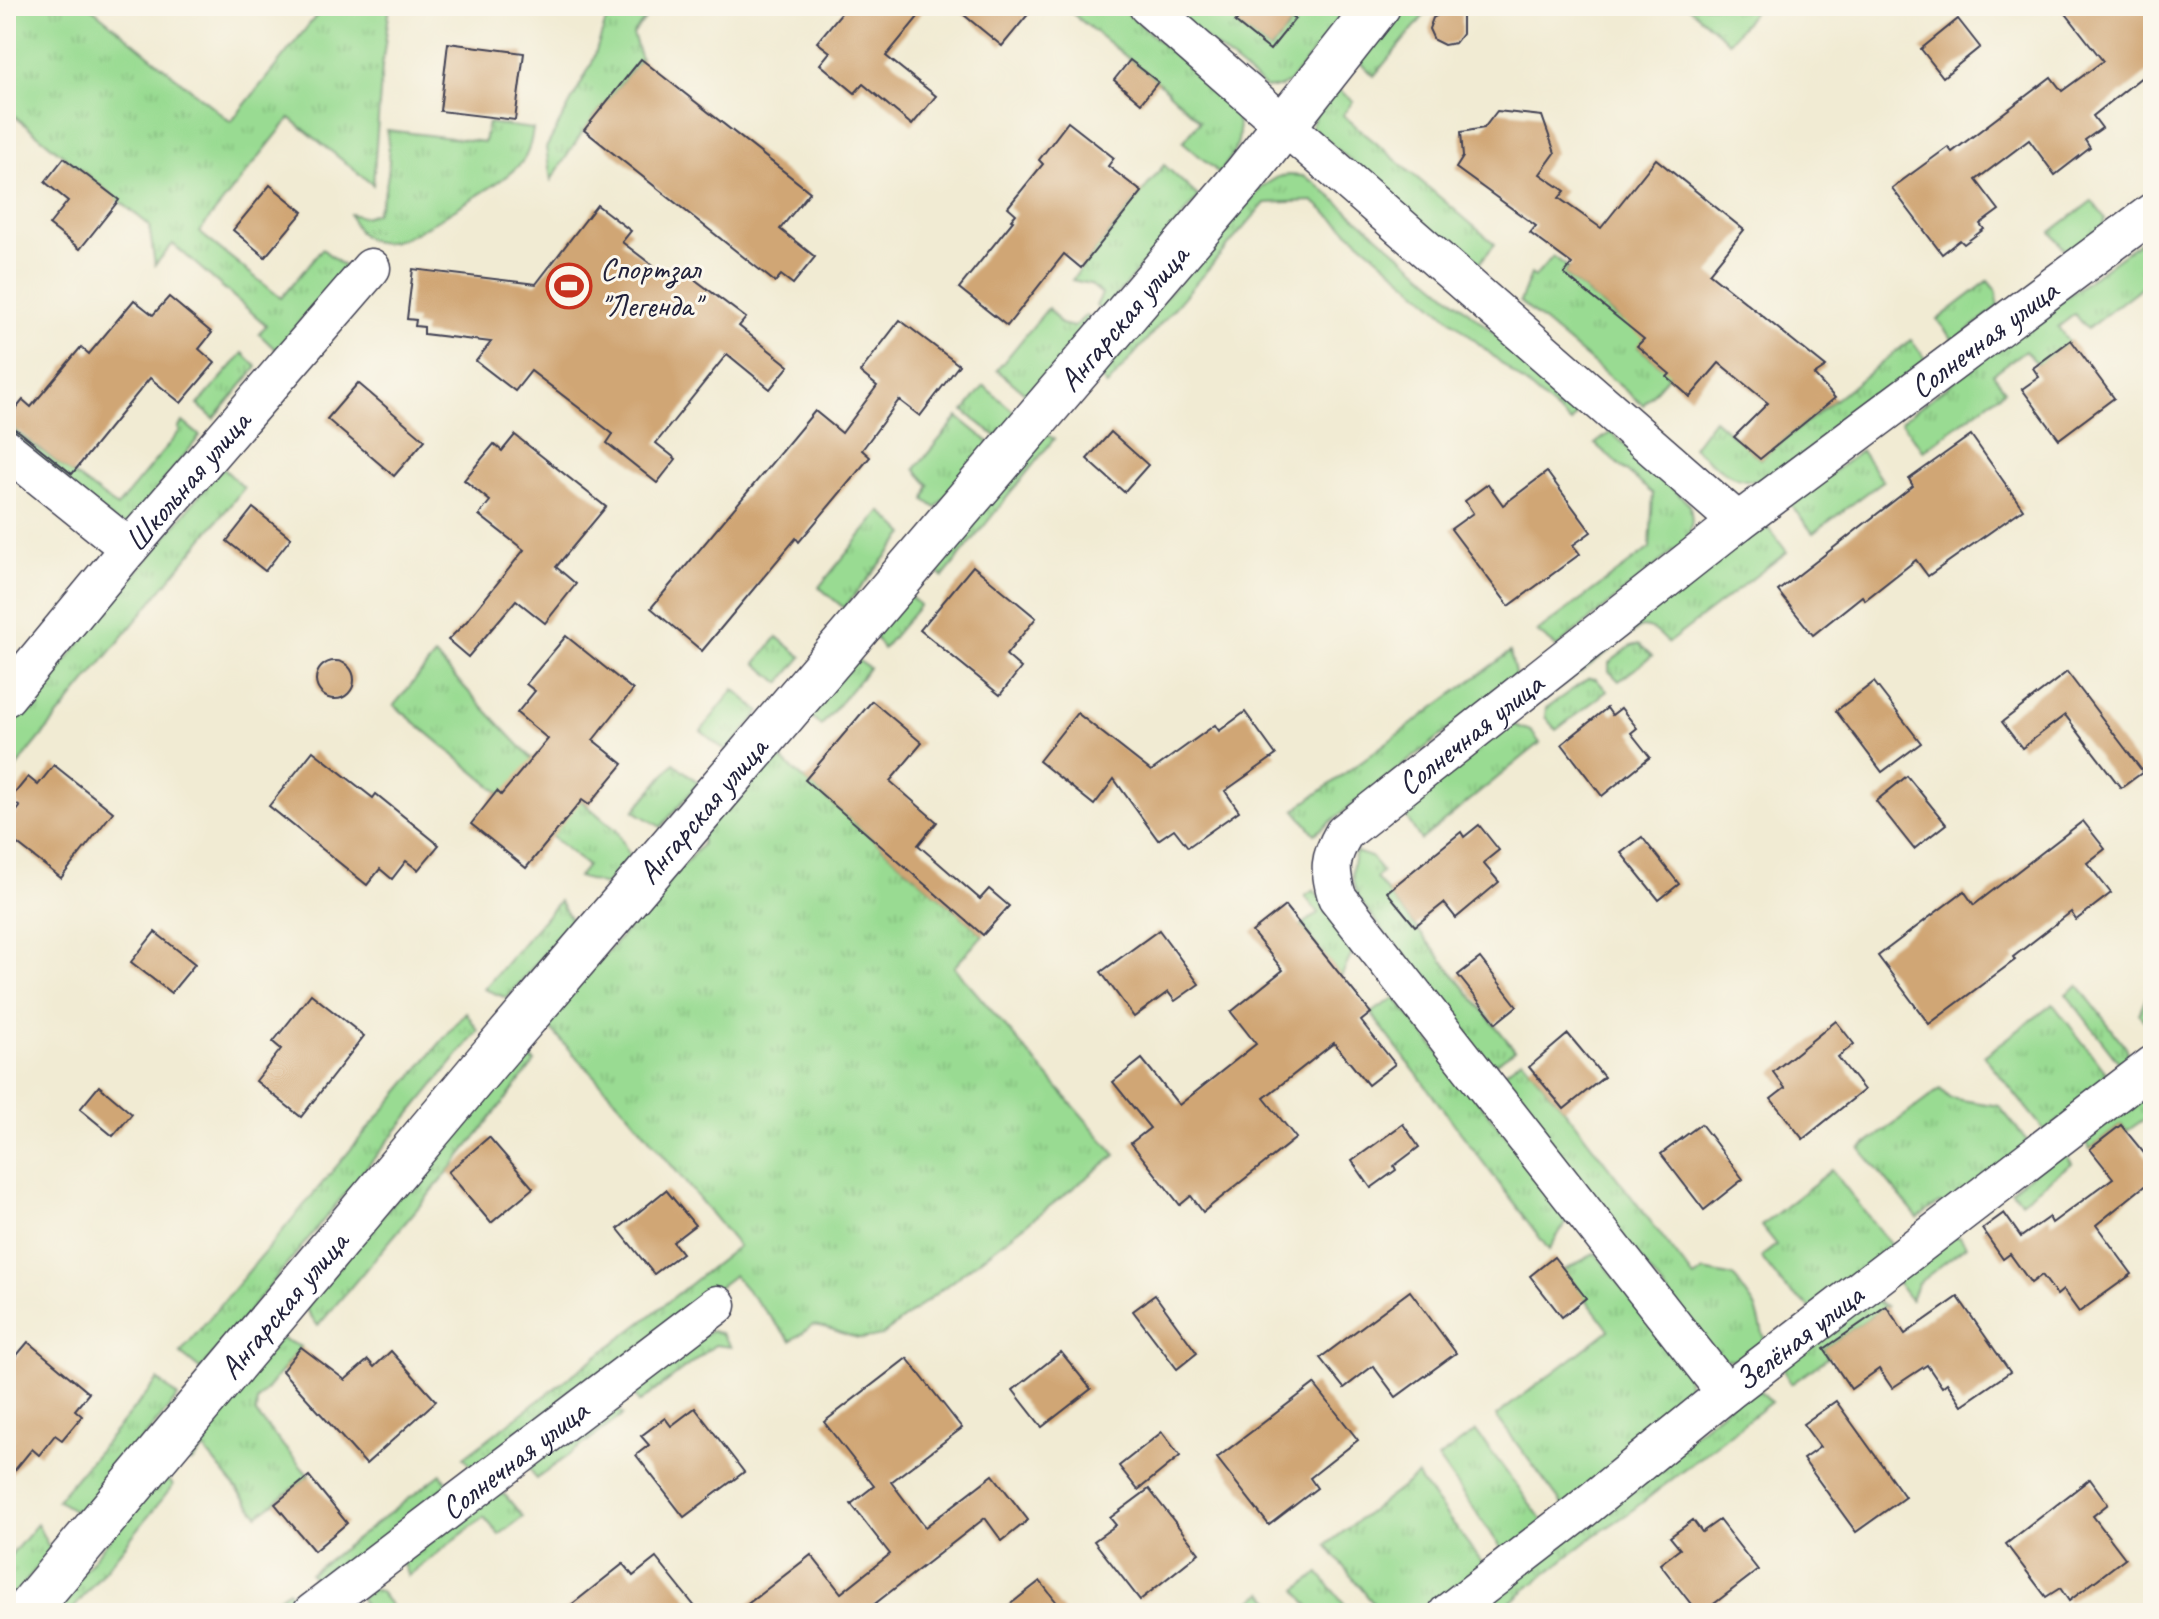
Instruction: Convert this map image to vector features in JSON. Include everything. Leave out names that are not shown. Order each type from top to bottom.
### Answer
[{"type":"street","points":[[1148,6],[1738,522]]},
{"type":"street","name":"Ангарская улица","points":[[25,1613],[486,1063],[1245,175],[1378,6]]},
{"type":"street","name":"Солнечная улица","points":[[1726,1393],[1337,897],[1330,875],[1332,854],[1344,833],[1738,522],[2153,212]]},
{"type":"street","name":"Школьная улица","points":[[6,697],[129,548],[371,268]]},
{"type":"street","points":[[6,449],[129,548]]},
{"type":"street","name":"Зелёная улица","points":[[1448,1613],[1726,1393],[2153,1065]]},
{"type":"street","name":"Солнечная улица","points":[[312,1613],[717,1305]]},
{"type":"green space","points":[[6,6],[89,6],[231,122],[324,6],[390,6],[373,185],[290,118],[199,232],[281,298],[322,249],[345,267],[276,350],[259,334],[266,325],[173,244],[155,265],[149,225],[6,109]]},
{"type":"green space","points":[[611,6],[656,6],[633,34],[641,59],[584,130],[551,180],[546,148],[592,63]]},
{"type":"green space","points":[[1063,6],[1119,6],[1226,100],[1237,119],[1239,137],[1232,155],[1219,173],[1183,142],[1200,121],[1158,82]]},
{"type":"green space","points":[[1166,6],[1216,6],[1270,50],[1306,6],[1351,6],[1289,83],[1278,88],[1266,88]]},
{"type":"green space","points":[[1395,6],[1432,6],[1374,76],[1354,56]]},
{"type":"green space","points":[[1687,6],[1758,6],[1729,42]]},
{"type":"green space","points":[[1329,82],[1353,101],[1343,115],[1495,244],[1476,267],[1311,127]]},
{"type":"green space","points":[[488,123],[533,129],[526,156],[514,169],[490,188],[428,226],[398,240],[370,240],[358,231],[350,214],[364,217],[376,213],[387,183],[387,130],[484,142]]},
{"type":"green space","points":[[1164,165],[1199,197],[1103,312],[1096,306],[1102,294],[1090,284],[1072,280]]},
{"type":"green space","points":[[1303,176],[1314,182],[1581,406],[1571,423],[1313,201],[1265,203],[1107,386],[1098,374],[1263,186],[1278,177]]},
{"type":"green space","points":[[2092,201],[2105,218],[2103,227],[2068,254],[2051,232]]},
{"type":"green space","points":[[2153,232],[2153,278],[2087,329],[2075,314],[2058,327],[2069,342],[2038,365],[2025,350],[1993,374],[2005,390],[1923,451],[1901,421]]},
{"type":"green space","points":[[1553,256],[1569,268],[1564,274],[1620,320],[1649,333],[1638,347],[1661,366],[1681,362],[1643,405],[1520,302],[1531,274],[1535,277]]},
{"type":"green space","points":[[1988,281],[1997,292],[1998,306],[1955,342],[1937,320]]},
{"type":"green space","points":[[1048,308],[1061,324],[1074,327],[1086,315],[1094,322],[1030,397],[997,370]]},
{"type":"green space","points":[[1911,340],[1928,362],[1771,479],[1737,478],[1719,469],[1693,447],[1714,419],[1760,459]]},
{"type":"green space","points":[[243,353],[257,367],[214,419],[198,405]]},
{"type":"green space","points":[[984,386],[1017,414],[997,437],[964,411]]},
{"type":"green space","points":[[958,417],[991,444],[936,508],[925,500],[929,485],[915,469]]},
{"type":"green space","points":[[183,422],[200,436],[130,523],[120,525],[6,440],[6,424],[117,507],[180,431],[178,428]]},
{"type":"green space","points":[[1041,431],[1054,439],[943,577],[929,564]]},
{"type":"green space","points":[[1611,432],[1690,505],[1692,521],[1688,539],[1557,647],[1537,632],[1650,548],[1653,494],[1595,444]]},
{"type":"green space","points":[[1861,451],[1883,481],[1813,533],[1790,504]]},
{"type":"green space","points":[[222,467],[244,488],[6,780],[6,735]]},
{"type":"green space","points":[[881,511],[905,534],[844,608],[819,587]]},
{"type":"green space","points":[[1766,524],[1787,552],[1668,643],[1656,632],[1641,627],[1541,702],[1536,697]]},
{"type":"green space","points":[[904,592],[920,605],[883,649],[872,632]]},
{"type":"green space","points":[[777,637],[802,657],[780,683],[756,663]]},
{"type":"green space","points":[[1639,644],[1652,656],[1619,681],[1609,671],[1609,663],[1631,646]]},
{"type":"green space","points":[[1510,652],[1516,677],[1315,834],[1295,810]]},
{"type":"green space","points":[[435,656],[532,759],[617,831],[630,856],[605,885],[578,877],[587,866],[394,705]]},
{"type":"green space","points":[[852,656],[869,668],[821,726],[806,712]]},
{"type":"green space","points":[[1589,678],[1596,679],[1607,691],[1556,730],[1545,717],[1546,708]]},
{"type":"green space","points":[[734,689],[760,712],[727,752],[701,731]]},
{"type":"green space","points":[[1510,719],[1514,725],[1531,731],[1540,743],[1421,840],[1400,807]]},
{"type":"green space","points":[[773,752],[983,935],[954,967],[1116,1155],[881,1336],[853,1337],[813,1325],[791,1341],[734,1275],[476,1472],[464,1457],[738,1246],[630,1115],[545,1023],[702,844],[702,833]]},
{"type":"green space","points":[[674,763],[699,783],[661,827],[634,811]]},
{"type":"green space","points":[[1356,852],[1371,857],[1382,872],[1376,878],[1515,1050],[1490,1067],[1358,898],[1352,875]]},
{"type":"green space","points":[[1314,890],[1355,947],[1341,977],[1301,926],[1318,913],[1305,896]]},
{"type":"green space","points":[[559,901],[572,921],[507,998],[484,989]]},
{"type":"green space","points":[[2153,982],[2153,1031],[2139,1014]]},
{"type":"green space","points":[[2078,985],[2127,1049],[2130,1065],[2124,1069],[2066,994]]},
{"type":"green space","points":[[1395,998],[1570,1215],[1549,1250],[1371,1013]]},
{"type":"green space","points":[[2053,1004],[2111,1079],[2045,1131],[1984,1056]]},
{"type":"green space","points":[[466,1012],[478,1031],[201,1370],[180,1353]]},
{"type":"green space","points":[[521,1050],[535,1062],[448,1172],[318,1326],[305,1308]]},
{"type":"green space","points":[[1522,1059],[1694,1278],[1704,1271],[1734,1277],[1756,1308],[1766,1344],[1744,1357],[1719,1359],[1497,1078]]},
{"type":"green space","points":[[2153,1081],[2153,1113],[2127,1131],[2121,1125],[2090,1149],[2081,1136]]},
{"type":"green space","points":[[1940,1089],[1949,1098],[1999,1106],[2029,1143],[1952,1206],[1939,1203],[1918,1218],[1860,1149]]},
{"type":"green space","points":[[2062,1150],[2072,1163],[2021,1201],[2011,1190]]},
{"type":"green space","points":[[1832,1170],[1893,1248],[1813,1310],[1785,1288],[1761,1257],[1776,1245],[1761,1226]]},
{"type":"green space","points":[[1950,1236],[1960,1237],[1966,1246],[1917,1284],[1911,1300],[1894,1278]]},
{"type":"green space","points":[[1596,1253],[1685,1369],[1688,1395],[1685,1411],[1565,1508],[1496,1416],[1609,1330],[1564,1270]]},
{"type":"green space","points":[[1868,1297],[1886,1306],[1824,1349],[1829,1357],[1791,1384],[1781,1366]]},
{"type":"green space","points":[[711,1331],[721,1333],[731,1347],[715,1345],[639,1403],[631,1386]]},
{"type":"green space","points":[[280,1338],[301,1347],[257,1401],[256,1414],[309,1476],[258,1515],[204,1449],[191,1463],[183,1452]]},
{"type":"green space","points":[[158,1380],[178,1397],[80,1514],[57,1500]]},
{"type":"green space","points":[[1755,1384],[1771,1402],[1626,1515],[1492,1613],[1485,1602]]},
{"type":"green space","points":[[610,1404],[623,1415],[536,1479],[528,1465]]},
{"type":"green space","points":[[1476,1431],[1545,1524],[1505,1553],[1438,1459]]},
{"type":"green space","points":[[165,1473],[173,1486],[70,1613],[48,1613]]},
{"type":"green space","points":[[441,1474],[452,1491],[324,1590],[310,1574]]},
{"type":"green space","points":[[1417,1476],[1487,1569],[1428,1613],[1381,1613],[1326,1545]]},
{"type":"green space","points":[[495,1493],[505,1495],[523,1517],[499,1535],[484,1517],[408,1576],[402,1562]]},
{"type":"green space","points":[[37,1524],[51,1551],[6,1605],[6,1561]]},
{"type":"green space","points":[[1319,1573],[1351,1613],[1314,1613],[1297,1590]]},
{"type":"green space","points":[[371,1589],[379,1591],[397,1613],[370,1613],[361,1598]]},
{"type":"green space","points":[[288,1590],[301,1608],[295,1613],[259,1613]]},
{"type":"green space","points":[[1264,1592],[1281,1613],[1248,1613],[1244,1606]]},
{"type":"building","points":[[847,6],[927,6],[886,56],[936,96],[912,125],[863,84],[855,93],[820,64],[830,52],[817,42]]},
{"type":"building","points":[[953,6],[1035,6],[1002,46]]},
{"type":"building","points":[[1248,6],[1279,6],[1295,19],[1270,50],[1235,22]]},
{"type":"building","points":[[2060,6],[2153,6],[2153,68],[2093,116],[2102,128],[2085,140],[2090,148],[2055,175],[2029,140],[1976,180],[1999,210],[1980,224],[1984,229],[1964,244],[1960,240],[1942,254],[1892,188],[1948,147],[1952,152],[2051,77],[2062,91],[2103,61]]},
{"type":"building","points":[[1443,12],[1462,14],[1462,34],[1455,43],[1444,45],[1434,40],[1429,29],[1433,18]]},
{"type":"building","points":[[1958,19],[1980,47],[1943,77],[1921,49]]},
{"type":"building","points":[[448,43],[524,53],[515,120],[440,111]]},
{"type":"building","points":[[641,59],[810,192],[780,229],[815,257],[793,284],[781,275],[775,282],[584,130]]},
{"type":"building","points":[[1130,60],[1158,82],[1141,103],[1114,80]]},
{"type":"building","points":[[1497,111],[1542,116],[1555,153],[1540,174],[1565,191],[1559,198],[1601,228],[1656,159],[1744,230],[1709,273],[1826,367],[1814,375],[1835,398],[1760,459],[1734,437],[1768,403],[1719,363],[1690,397],[1667,377],[1670,374],[1637,346],[1644,339],[1564,274],[1572,264],[1530,233],[1536,226],[1456,168],[1463,157],[1461,132],[1484,128]]},
{"type":"building","points":[[1068,122],[1114,158],[1108,166],[1142,192],[1081,268],[1064,254],[1007,326],[959,288],[1013,221],[1016,214],[1008,207],[1043,164],[1039,160]]},
{"type":"building","points":[[64,158],[119,200],[80,249],[49,225],[68,201],[45,182]]},
{"type":"building","points":[[270,185],[303,212],[265,257],[233,230]]},
{"type":"building","points":[[597,205],[631,231],[622,242],[673,281],[682,270],[746,318],[739,326],[789,366],[770,389],[727,354],[656,443],[676,459],[657,483],[607,443],[613,434],[531,371],[515,391],[476,361],[491,342],[424,334],[424,327],[415,326],[416,320],[407,319],[413,269],[536,284]]},
{"type":"building","points":[[169,297],[212,333],[199,349],[215,363],[181,403],[150,378],[72,474],[6,424],[23,400],[31,407],[81,347],[89,354],[134,300],[153,315]]},
{"type":"building","points":[[900,320],[959,365],[920,416],[899,400],[862,450],[870,457],[799,542],[796,538],[702,651],[651,608],[815,411],[842,433],[877,386],[860,372]]},
{"type":"building","points":[[2071,340],[2114,398],[2059,439],[2022,389],[2039,377],[2033,368]]},
{"type":"building","points":[[358,383],[425,440],[394,476],[327,419]]},
{"type":"building","points":[[1111,432],[1148,465],[1124,492],[1087,459]]},
{"type":"building","points":[[515,435],[606,507],[556,567],[576,584],[545,623],[516,600],[468,657],[448,640],[524,550],[479,515],[490,501],[464,480],[494,444],[502,451]]},
{"type":"building","points":[[1971,435],[2023,509],[1928,576],[1916,560],[1865,600],[1862,596],[1813,635],[1778,591],[1913,486],[1909,479]]},
{"type":"building","points":[[1547,472],[1591,532],[1573,545],[1580,554],[1509,606],[1451,529],[1473,513],[1465,501],[1488,484],[1503,505]]},
{"type":"building","points":[[253,508],[291,538],[265,571],[227,541]]},
{"type":"building","points":[[973,566],[1036,618],[1006,655],[1021,668],[1000,695],[920,630]]},
{"type":"building","points":[[566,636],[633,690],[593,740],[623,764],[589,805],[582,800],[526,868],[471,824],[497,791],[501,795],[548,739],[517,713],[535,691],[526,684]]},
{"type":"building","points":[[335,661],[348,667],[354,680],[348,693],[335,699],[322,693],[316,680],[322,667]]},
{"type":"building","points":[[2067,672],[2143,772],[2121,788],[2065,715],[2022,748],[2002,722]]},
{"type":"building","points":[[1874,682],[1921,743],[1882,772],[1836,711]]},
{"type":"building","points":[[872,701],[922,743],[890,781],[937,822],[918,845],[980,899],[989,889],[1009,906],[983,935],[805,780]]},
{"type":"building","points":[[1607,708],[1612,715],[1621,708],[1637,728],[1631,733],[1650,757],[1602,796],[1562,744]]},
{"type":"building","points":[[1245,712],[1276,755],[1225,791],[1239,811],[1188,847],[1174,829],[1158,840],[1114,779],[1094,805],[1039,761],[1077,713],[1151,771],[1215,725],[1219,731]]},
{"type":"building","points":[[313,751],[373,798],[376,794],[439,845],[418,870],[406,861],[392,879],[380,869],[367,885],[269,806]]},
{"type":"building","points":[[54,765],[113,812],[61,878],[6,835],[6,825],[20,807],[10,799],[28,777],[38,785]]},
{"type":"building","points":[[1907,776],[1946,824],[1914,849],[1876,801]]},
{"type":"building","points":[[2083,821],[2105,849],[2087,863],[2111,893],[2076,920],[2071,912],[2013,957],[2015,960],[1929,1024],[1878,956],[1964,891],[1974,905]]},
{"type":"building","points":[[1479,825],[1499,850],[1483,863],[1499,882],[1456,918],[1444,903],[1415,926],[1387,892],[1461,832],[1464,837]]},
{"type":"building","points":[[1642,837],[1679,884],[1659,900],[1621,853]]},
{"type":"building","points":[[1285,906],[1371,1013],[1361,1021],[1395,1064],[1368,1085],[1334,1043],[1264,1098],[1296,1138],[1203,1212],[1191,1196],[1180,1205],[1131,1143],[1150,1128],[1113,1082],[1142,1059],[1179,1105],[1256,1044],[1231,1012],[1283,970],[1252,932]]},
{"type":"building","points":[[1159,930],[1199,984],[1175,1001],[1168,992],[1134,1017],[1101,972]]},
{"type":"building","points":[[155,932],[195,964],[171,993],[131,962]]},
{"type":"building","points":[[1480,958],[1517,1006],[1496,1023],[1458,975]]},
{"type":"building","points":[[311,994],[364,1036],[301,1117],[256,1081],[281,1049],[273,1042]]},
{"type":"building","points":[[1836,1021],[1854,1044],[1838,1057],[1864,1090],[1803,1139],[1771,1099],[1785,1088],[1773,1072]]},
{"type":"building","points":[[1568,1034],[1604,1077],[1564,1109],[1529,1067]]},
{"type":"building","points":[[99,1086],[132,1114],[113,1136],[80,1109]]},
{"type":"building","points":[[1403,1124],[1419,1147],[1394,1166],[1396,1170],[1371,1188],[1352,1161]]},
{"type":"building","points":[[1701,1124],[1743,1179],[1704,1210],[1661,1154]]},
{"type":"building","points":[[2121,1125],[2153,1164],[2153,1179],[2096,1225],[2132,1274],[2079,1312],[2063,1290],[2057,1295],[2042,1275],[2031,1283],[2010,1254],[2003,1259],[1982,1229],[2004,1213],[2021,1237],[2049,1217],[2052,1223],[2113,1178],[2090,1149]]},
{"type":"building","points":[[489,1137],[533,1188],[491,1223],[448,1172]]},
{"type":"building","points":[[666,1190],[695,1225],[673,1242],[682,1253],[654,1274],[618,1229]]},
{"type":"building","points":[[1554,1257],[1586,1298],[1562,1317],[1530,1276]]},
{"type":"building","points":[[1410,1291],[1456,1353],[1396,1397],[1373,1366],[1344,1388],[1320,1358]]},
{"type":"building","points":[[1155,1295],[1197,1353],[1177,1369],[1133,1311]]},
{"type":"building","points":[[1958,1297],[2010,1372],[1962,1405],[1947,1383],[1942,1387],[1927,1365],[1892,1388],[1879,1369],[1851,1389],[1824,1349],[1886,1306],[1905,1334]]},
{"type":"building","points":[[28,1342],[89,1393],[75,1410],[82,1416],[62,1440],[55,1435],[39,1455],[32,1449],[6,1481],[6,1368]]},
{"type":"building","points":[[301,1347],[345,1380],[368,1360],[374,1367],[391,1351],[436,1401],[366,1464],[282,1371]]},
{"type":"building","points":[[1061,1352],[1091,1389],[1042,1427],[1013,1390]]},
{"type":"building","points":[[907,1358],[962,1428],[891,1482],[925,1527],[993,1475],[1028,1520],[1002,1541],[985,1518],[863,1613],[736,1613],[811,1555],[841,1593],[890,1554],[851,1504],[874,1486],[824,1422]]},
{"type":"building","points":[[1314,1384],[1358,1440],[1310,1478],[1317,1488],[1269,1525],[1217,1458]]},
{"type":"building","points":[[1836,1401],[1905,1497],[1856,1532],[1803,1459],[1820,1447],[1803,1424]]},
{"type":"building","points":[[695,1408],[744,1472],[684,1517],[636,1455],[649,1445],[641,1436],[665,1418],[671,1426]]},
{"type":"building","points":[[1162,1432],[1180,1456],[1138,1490],[1119,1466]]},
{"type":"building","points":[[309,1476],[347,1523],[314,1551],[275,1504]]},
{"type":"building","points":[[2090,1479],[2108,1504],[2093,1516],[2125,1558],[2069,1601],[2060,1588],[2046,1597],[2006,1544]]},
{"type":"building","points":[[1149,1489],[1199,1553],[1140,1600],[1094,1541],[1116,1525],[1110,1518]]},
{"type":"building","points":[[1693,1520],[1702,1532],[1719,1520],[1758,1570],[1702,1613],[1698,1613],[1660,1564],[1680,1549],[1670,1537]]},
{"type":"building","points":[[656,1558],[700,1613],[561,1613],[623,1564],[633,1576]]},
{"type":"building","points":[[1040,1581],[1065,1613],[999,1613]]},
{"type":"place","name":"Спортзал \"Легенда\"","points":[[569,286]]}]
